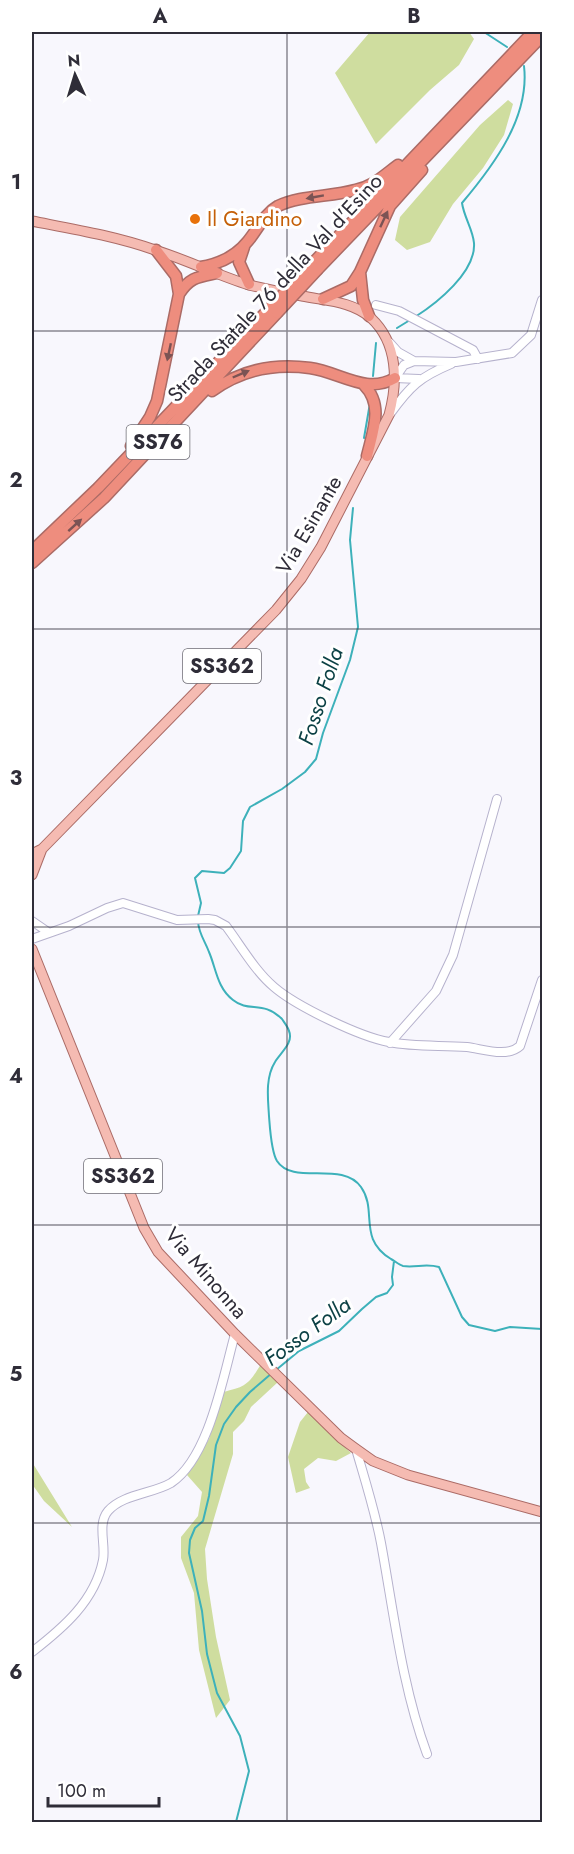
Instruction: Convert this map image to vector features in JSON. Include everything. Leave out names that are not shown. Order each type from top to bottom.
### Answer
[{"type":"highway","name":"Strada Statale 76 della Val d'Esino","points":[[32,551],[98,488],[273,311],[533,32]]},
{"type":"highway","name":"Strada Statale 76 della Val d'Esino","points":[[425,150],[543,36]]},
{"type":"highway","points":[[249,284],[239,262],[242,250],[268,214],[278,206],[371,185],[425,150]]},
{"type":"highway","points":[[323,299],[351,286],[360,272],[390,206],[424,168],[425,150]]},
{"type":"highway","points":[[201,267],[217,264],[238,251],[248,241]]},
{"type":"highway","points":[[51,534],[133,444],[150,417],[162,386],[179,294],[176,276],[156,250]]},
{"type":"highway","points":[[360,272],[363,300],[369,316]]},
{"type":"highway","points":[[179,294],[193,279],[217,273]]},
{"type":"highway","name":"Strada Statale 76 della Val d'Esino","points":[[32,563],[104,498],[192,405],[273,311]]},
{"type":"highway","points":[[192,405],[226,381],[250,370],[280,366],[310,368],[363,385],[386,383],[395,378]]},
{"type":"highway","points":[[363,385],[371,393],[376,407],[367,456]]},
{"type":"main road","name":"SS362","points":[[32,221],[107,236],[156,250],[249,284],[350,305],[369,316],[386,338],[392,353],[395,378]]},
{"type":"main road","name":"Via Esinante","points":[[32,854],[42,849],[276,610],[301,579],[321,547],[389,415],[395,378]]},
{"type":"main road","name":"Via Esinante","points":[[32,875],[42,849]]},
{"type":"main road","name":"Via Minonna","points":[[32,949],[144,1228],[158,1252],[281,1380],[341,1438],[373,1461],[408,1475],[543,1512]]},
{"type":"street","points":[[395,378],[404,365],[414,361],[456,362],[512,353],[531,334],[543,300]]},
{"type":"street","points":[[376,305],[406,314],[473,350],[478,359]]},
{"type":"street","points":[[386,338],[398,352],[414,361]]},
{"type":"street","points":[[389,415],[419,379],[456,362]]},
{"type":"street","points":[[395,378],[419,379]]},
{"type":"street","points":[[390,1043],[436,991],[453,955],[497,799]]},
{"type":"street","points":[[32,939],[123,903],[177,920],[215,920],[225,926],[272,986],[292,1001],[368,1037],[390,1043],[469,1048],[506,1053],[520,1046],[543,980]]},
{"type":"street","points":[[32,921],[48,932]]},
{"type":"street","points":[[32,1652],[56,1633],[79,1610],[93,1587],[103,1559],[103,1521],[108,1511],[120,1503],[170,1483],[188,1467],[196,1456],[206,1437],[235,1334]]},
{"type":"street","points":[[356,1449],[381,1541],[404,1672],[427,1754]]},
{"type":"green space","points":[[370,32],[469,32],[474,39],[459,65],[430,90],[376,144],[335,73]]},
{"type":"green space","points":[[508,100],[513,104],[504,135],[483,168],[453,204],[430,242],[407,250],[395,240],[400,217],[480,125]]},
{"type":"green space","points":[[261,1364],[278,1382],[251,1407],[244,1421],[233,1432],[233,1454],[205,1549],[216,1637],[230,1700],[216,1718],[199,1650],[194,1593],[181,1558],[181,1537],[198,1516],[202,1492],[187,1475],[209,1439],[223,1392],[246,1384]]},
{"type":"green space","points":[[308,1412],[351,1453],[336,1461],[318,1458],[304,1469],[306,1482],[310,1488],[296,1493],[288,1457],[300,1422]]},
{"type":"green space","points":[[32,1462],[72,1527],[44,1501],[32,1484]]},
{"type":"waterway","name":"Fosso Folla","points":[[484,32],[507,47]]},
{"type":"waterway","name":"Fosso Folla","points":[[415,317],[454,286],[469,265],[474,243],[462,203],[486,173],[515,122],[521,104],[524,66]]},
{"type":"waterway","name":"Fosso Folla","points":[[397,328],[410,320]]},
{"type":"waterway","points":[[373,376],[376,343]]},
{"type":"waterway","points":[[364,438],[370,403]]},
{"type":"waterway","name":"Fosso Folla","points":[[198,916],[201,903],[195,878],[202,871],[224,873],[230,868],[241,851],[243,821],[250,807],[282,789],[305,772],[316,759],[323,733],[350,660],[358,627],[350,540],[353,508]]},
{"type":"waterway","name":"Fosso Folla","points":[[198,922],[223,990],[239,1004],[275,1013],[282,1019],[290,1035],[288,1044],[272,1068],[268,1082],[270,1133],[277,1161],[284,1168],[294,1172],[342,1175],[353,1179],[366,1196],[371,1233],[381,1251],[403,1266],[439,1267],[462,1317],[469,1325],[495,1331],[510,1327],[542,1329]]},
{"type":"waterway","name":"Fosso Folla","points":[[276,1370],[299,1351],[339,1331],[376,1297],[387,1293],[393,1285],[394,1261]]},
{"type":"waterway","name":"Fosso Folla","points":[[236,1822],[249,1771],[240,1736],[217,1693],[207,1654],[202,1611],[189,1553],[190,1540],[195,1528],[203,1521],[216,1445],[224,1424],[250,1392],[272,1373]]},
{"type":"place","name":"Il Giardino","points":[[195,219]]}]
